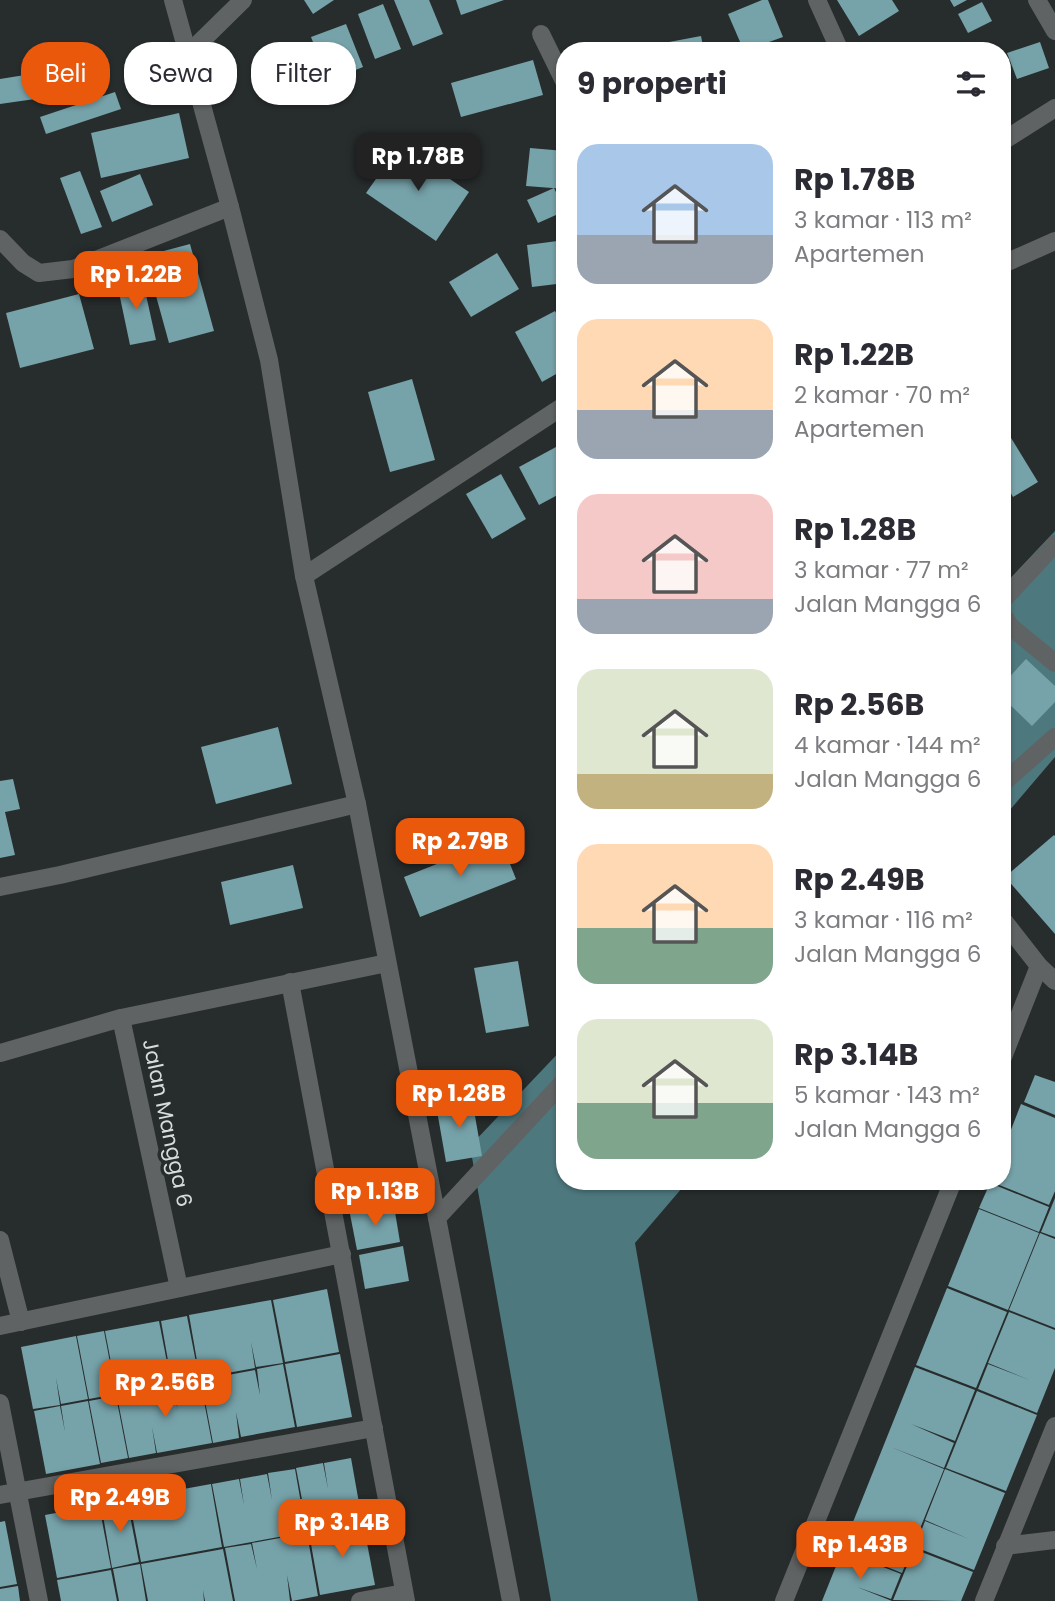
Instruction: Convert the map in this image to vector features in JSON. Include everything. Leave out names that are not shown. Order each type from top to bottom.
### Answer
[{"type":"street","points":[[173,0],[185,42]]},
{"type":"street","points":[[200,42],[243,0]]},
{"type":"street","points":[[817,0],[837,42]]},
{"type":"street","points":[[1037,0],[1055,31]]},
{"type":"street","points":[[541,34],[556,65]]},
{"type":"street","points":[[202,105],[270,360],[304,576],[358,804],[511,1601]]},
{"type":"street","points":[[1011,136],[1055,108]]},
{"type":"street","points":[[0,239],[23,263],[39,273],[74,269],[230,207]]},
{"type":"street","points":[[1011,260],[1055,241]]},
{"type":"street","points":[[304,576],[556,411]]},
{"type":"street","points":[[1011,591],[1055,544]]},
{"type":"street","points":[[1011,624],[1055,663]]},
{"type":"street","points":[[1011,776],[1055,737]]},
{"type":"street","points":[[0,887],[74,872],[358,804]]},
{"type":"street","points":[[1011,930],[1039,966],[1055,981]]},
{"type":"street","name":"Jalan Mangga 6","points":[[179,1288],[121,1018],[387,963]]},
{"type":"street","points":[[1011,1037],[1039,966]]},
{"type":"street","points":[[290,982],[405,1597],[360,1601]]},
{"type":"street","points":[[0,1053],[121,1018]]},
{"type":"street","points":[[437,1218],[556,1090]]},
{"type":"street","points":[[784,1601],[949,1190]]},
{"type":"street","points":[[0,1240],[21,1322]]},
{"type":"street","points":[[0,1326],[342,1254]]},
{"type":"street","points":[[0,1403],[9,1494],[39,1601]]},
{"type":"street","points":[[984,1601],[1055,1426]]},
{"type":"street","points":[[9,1494],[374,1427]]},
{"type":"street","points":[[1005,1546],[1055,1540]]},
{"type":"water","points":[[1055,531],[1055,757],[1011,809],[1011,578]]},
{"type":"water","points":[[556,1055],[556,1190],[680,1190],[635,1243],[698,1601],[551,1601],[470,1146]]},
{"type":"building","points":[[304,0],[334,0],[313,14]]},
{"type":"building","points":[[394,0],[429,0],[443,34],[413,46]]},
{"type":"building","points":[[456,0],[504,0],[461,15]]},
{"type":"building","points":[[768,0],[783,37],[769,42],[740,42],[728,14]]},
{"type":"building","points":[[837,0],[892,0],[899,11],[859,36]]},
{"type":"building","points":[[950,0],[967,0],[954,7]]},
{"type":"building","points":[[982,2],[992,21],[968,33],[958,14]]},
{"type":"building","points":[[383,4],[401,49],[375,59],[358,14]]},
{"type":"building","points":[[346,24],[353,42],[313,42],[311,37]]},
{"type":"building","points":[[701,36],[702,42],[669,42]]},
{"type":"building","points":[[1040,42],[1049,68],[1017,79],[1011,63],[1011,52]]},
{"type":"building","points":[[356,49],[363,67],[356,70]]},
{"type":"building","points":[[533,60],[543,95],[461,117],[451,83]]},
{"type":"building","points":[[21,76],[21,101],[0,104],[0,79]]},
{"type":"building","points":[[115,92],[121,109],[46,134],[40,117],[76,105],[110,105],[110,94]]},
{"type":"building","points":[[179,113],[189,158],[101,178],[91,133]]},
{"type":"building","points":[[400,145],[469,192],[436,241],[366,193]]},
{"type":"building","points":[[530,148],[556,150],[556,188],[526,186]]},
{"type":"building","points":[[80,171],[102,227],[81,234],[60,178]]},
{"type":"building","points":[[140,174],[153,205],[112,222],[100,191]]},
{"type":"building","points":[[554,188],[556,215],[538,223],[527,200]]},
{"type":"building","points":[[556,241],[556,284],[532,287],[527,245]]},
{"type":"building","points":[[190,244],[214,331],[169,343],[145,256]]},
{"type":"building","points":[[497,253],[519,289],[471,317],[449,282]]},
{"type":"building","points":[[142,277],[156,340],[130,345],[117,283]]},
{"type":"building","points":[[79,294],[94,349],[20,368],[6,313]]},
{"type":"building","points":[[555,311],[556,374],[542,382],[515,332]]},
{"type":"building","points":[[412,379],[435,460],[390,472],[368,392]]},
{"type":"building","points":[[1011,438],[1038,482],[1013,497],[1011,494]]},
{"type":"building","points":[[556,447],[556,496],[539,505],[519,467]]},
{"type":"building","points":[[501,474],[526,519],[492,539],[466,494]]},
{"type":"building","points":[[1026,659],[1055,686],[1055,702],[1032,726],[1011,706],[1011,675]]},
{"type":"building","points":[[278,727],[292,784],[216,804],[201,747]]},
{"type":"building","points":[[13,779],[20,809],[5,812],[15,855],[0,858],[0,781]]},
{"type":"building","points":[[1055,836],[1055,934],[1011,884],[1011,872]]},
{"type":"building","points":[[500,839],[516,879],[420,917],[404,877]]},
{"type":"building","points":[[293,865],[303,908],[230,925],[221,882]]},
{"type":"building","points":[[518,961],[529,1026],[486,1033],[474,968]]},
{"type":"building","points":[[1035,1075],[1055,1082],[1055,1115],[1024,1102]]},
{"type":"building","points":[[472,1099],[482,1156],[446,1162],[436,1105]]},
{"type":"building","points":[[1021,1104],[1055,1118],[1055,1191],[1049,1205],[1011,1190],[1011,1130]]},
{"type":"building","points":[[987,1190],[1007,1190],[1049,1207],[1039,1232],[979,1208]]},
{"type":"building","points":[[1055,1198],[1055,1237],[1041,1232]]},
{"type":"building","points":[[394,1206],[400,1242],[357,1250],[350,1214]]},
{"type":"building","points":[[979,1209],[1039,1233],[1008,1310],[948,1286]]},
{"type":"building","points":[[1040,1233],[1055,1239],[1055,1328],[1009,1310]]},
{"type":"building","points":[[403,1246],[409,1281],[365,1289],[359,1255]]},
{"type":"building","points":[[947,1288],[1007,1312],[976,1388],[916,1365]]},
{"type":"building","points":[[327,1289],[339,1352],[285,1362],[273,1300]]},
{"type":"building","points":[[271,1300],[283,1363],[256,1367],[251,1342],[255,1368],[200,1378],[189,1315]]},
{"type":"building","points":[[1009,1312],[1055,1330],[1055,1368],[1037,1413],[978,1389],[988,1364],[1032,1381],[988,1363]]},
{"type":"building","points":[[187,1316],[199,1378],[172,1383],[161,1321]]},
{"type":"building","points":[[159,1321],[171,1383],[117,1394],[105,1331]]},
{"type":"building","points":[[104,1331],[116,1394],[89,1399],[77,1336]]},
{"type":"building","points":[[76,1336],[88,1399],[61,1404],[56,1378],[60,1405],[33,1409],[21,1347]]},
{"type":"building","points":[[340,1354],[352,1417],[297,1427],[285,1364]]},
{"type":"building","points":[[283,1364],[295,1427],[241,1437],[236,1412],[239,1438],[213,1443],[201,1380],[255,1370],[260,1395],[257,1369]]},
{"type":"building","points":[[915,1367],[975,1390],[955,1441],[911,1424],[954,1443],[944,1468],[891,1447],[944,1469],[913,1546],[853,1522]]},
{"type":"building","points":[[200,1380],[212,1443],[157,1453],[152,1427],[156,1453],[129,1458],[117,1396],[172,1385],[178,1411],[173,1385]]},
{"type":"building","points":[[977,1391],[1037,1415],[1006,1491],[946,1468]]},
{"type":"building","points":[[116,1396],[128,1458],[101,1463],[89,1401]]},
{"type":"building","points":[[88,1401],[100,1464],[46,1474],[34,1411],[60,1406],[65,1432],[61,1406]]},
{"type":"building","points":[[351,1458],[362,1520],[308,1531],[296,1468],[323,1463],[328,1489],[324,1463]]},
{"type":"building","points":[[295,1469],[306,1532],[224,1547],[212,1484],[239,1479],[244,1505],[240,1479],[267,1474],[272,1500],[268,1473]]},
{"type":"building","points":[[945,1469],[1005,1493],[974,1570],[915,1547],[925,1521],[969,1539],[925,1520]]},
{"type":"building","points":[[211,1484],[222,1547],[141,1562],[129,1499],[155,1494],[160,1520],[156,1494]]},
{"type":"building","points":[[127,1500],[139,1562],[112,1568],[101,1504]]},
{"type":"building","points":[[99,1505],[111,1568],[57,1578],[45,1515]]},
{"type":"building","points":[[5,1521],[17,1584],[0,1587],[0,1522]]},
{"type":"building","points":[[363,1522],[375,1585],[320,1595],[309,1533]]},
{"type":"building","points":[[852,1524],[912,1548],[902,1573],[842,1549]]},
{"type":"building","points":[[307,1533],[318,1596],[292,1601],[287,1575],[290,1601],[235,1601],[225,1548],[251,1544],[257,1569],[252,1543]]},
{"type":"building","points":[[223,1549],[233,1601],[205,1601],[203,1590],[204,1601],[148,1601],[141,1564]]},
{"type":"building","points":[[914,1549],[973,1572],[961,1601],[893,1600]]},
{"type":"building","points":[[842,1551],[901,1574],[891,1599],[857,1587],[892,1601],[822,1601]]},
{"type":"building","points":[[140,1564],[146,1601],[119,1601],[113,1569]]},
{"type":"building","points":[[111,1570],[117,1601],[61,1601],[57,1580]]},
{"type":"building","points":[[18,1586],[20,1601],[0,1601],[0,1589]]}]
